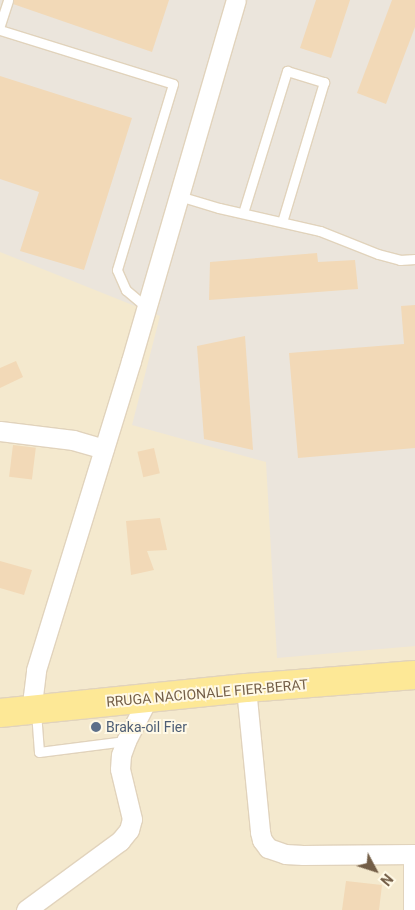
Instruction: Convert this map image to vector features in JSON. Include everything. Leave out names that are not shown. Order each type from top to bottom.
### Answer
[{"type":"main road","name":"RRUGA NACIONALE FIER-BERAT","points":[[0,713],[246,688],[415,675]]},
{"type":"street","points":[[36,710],[33,696],[36,670],[104,449],[236,0]]},
{"type":"street","points":[[0,431],[73,440],[104,449]]},
{"type":"street","points":[[246,688],[260,832],[262,840],[268,848],[285,854],[303,855],[414,854],[413,910]]},
{"type":"street","points":[[26,910],[120,841],[129,830],[132,819],[120,769],[126,741],[148,698]]},
{"type":"lane","points":[[0,25],[8,0]]},
{"type":"lane","points":[[0,30],[174,84],[117,270],[120,281],[126,290],[146,307]]},
{"type":"lane","points":[[244,214],[287,71],[324,82],[282,222]]},
{"type":"lane","points":[[179,196],[244,214],[320,231],[400,260],[415,259]]},
{"type":"lane","points":[[36,710],[39,752],[126,741]]},
{"type":"shaded area","points":[[0,0],[415,0],[415,910],[0,910]]},
{"type":"shaded area","points":[[0,0],[415,0],[415,646],[277,658],[266,462],[132,425],[160,316],[0,252]]},
{"type":"building","points":[[14,0],[169,0],[152,52],[13,4]]},
{"type":"building","points":[[316,0],[350,0],[331,58],[300,48]]},
{"type":"building","points":[[392,0],[415,0],[415,27],[386,104],[357,93]]},
{"type":"building","points":[[0,76],[132,118],[84,270],[20,251],[39,192],[0,179]]},
{"type":"building","points":[[317,253],[318,262],[355,260],[358,289],[209,300],[210,262]]},
{"type":"building","points":[[415,305],[415,448],[298,458],[289,353],[404,344],[401,306]]},
{"type":"building","points":[[245,336],[253,450],[204,439],[197,346]]},
{"type":"building","points":[[16,361],[23,377],[0,388],[0,368]]},
{"type":"building","points":[[13,445],[36,448],[32,480],[9,477]]},
{"type":"building","points":[[154,448],[160,473],[143,477],[137,452]]},
{"type":"building","points":[[160,518],[167,550],[147,551],[154,570],[131,575],[126,521]]},
{"type":"building","points":[[0,561],[32,570],[24,595],[0,588]]},
{"type":"building","points":[[346,881],[382,885],[379,910],[342,910]]},
{"type":"place","name":"Braka-oil Fier","points":[[96,727]]}]
